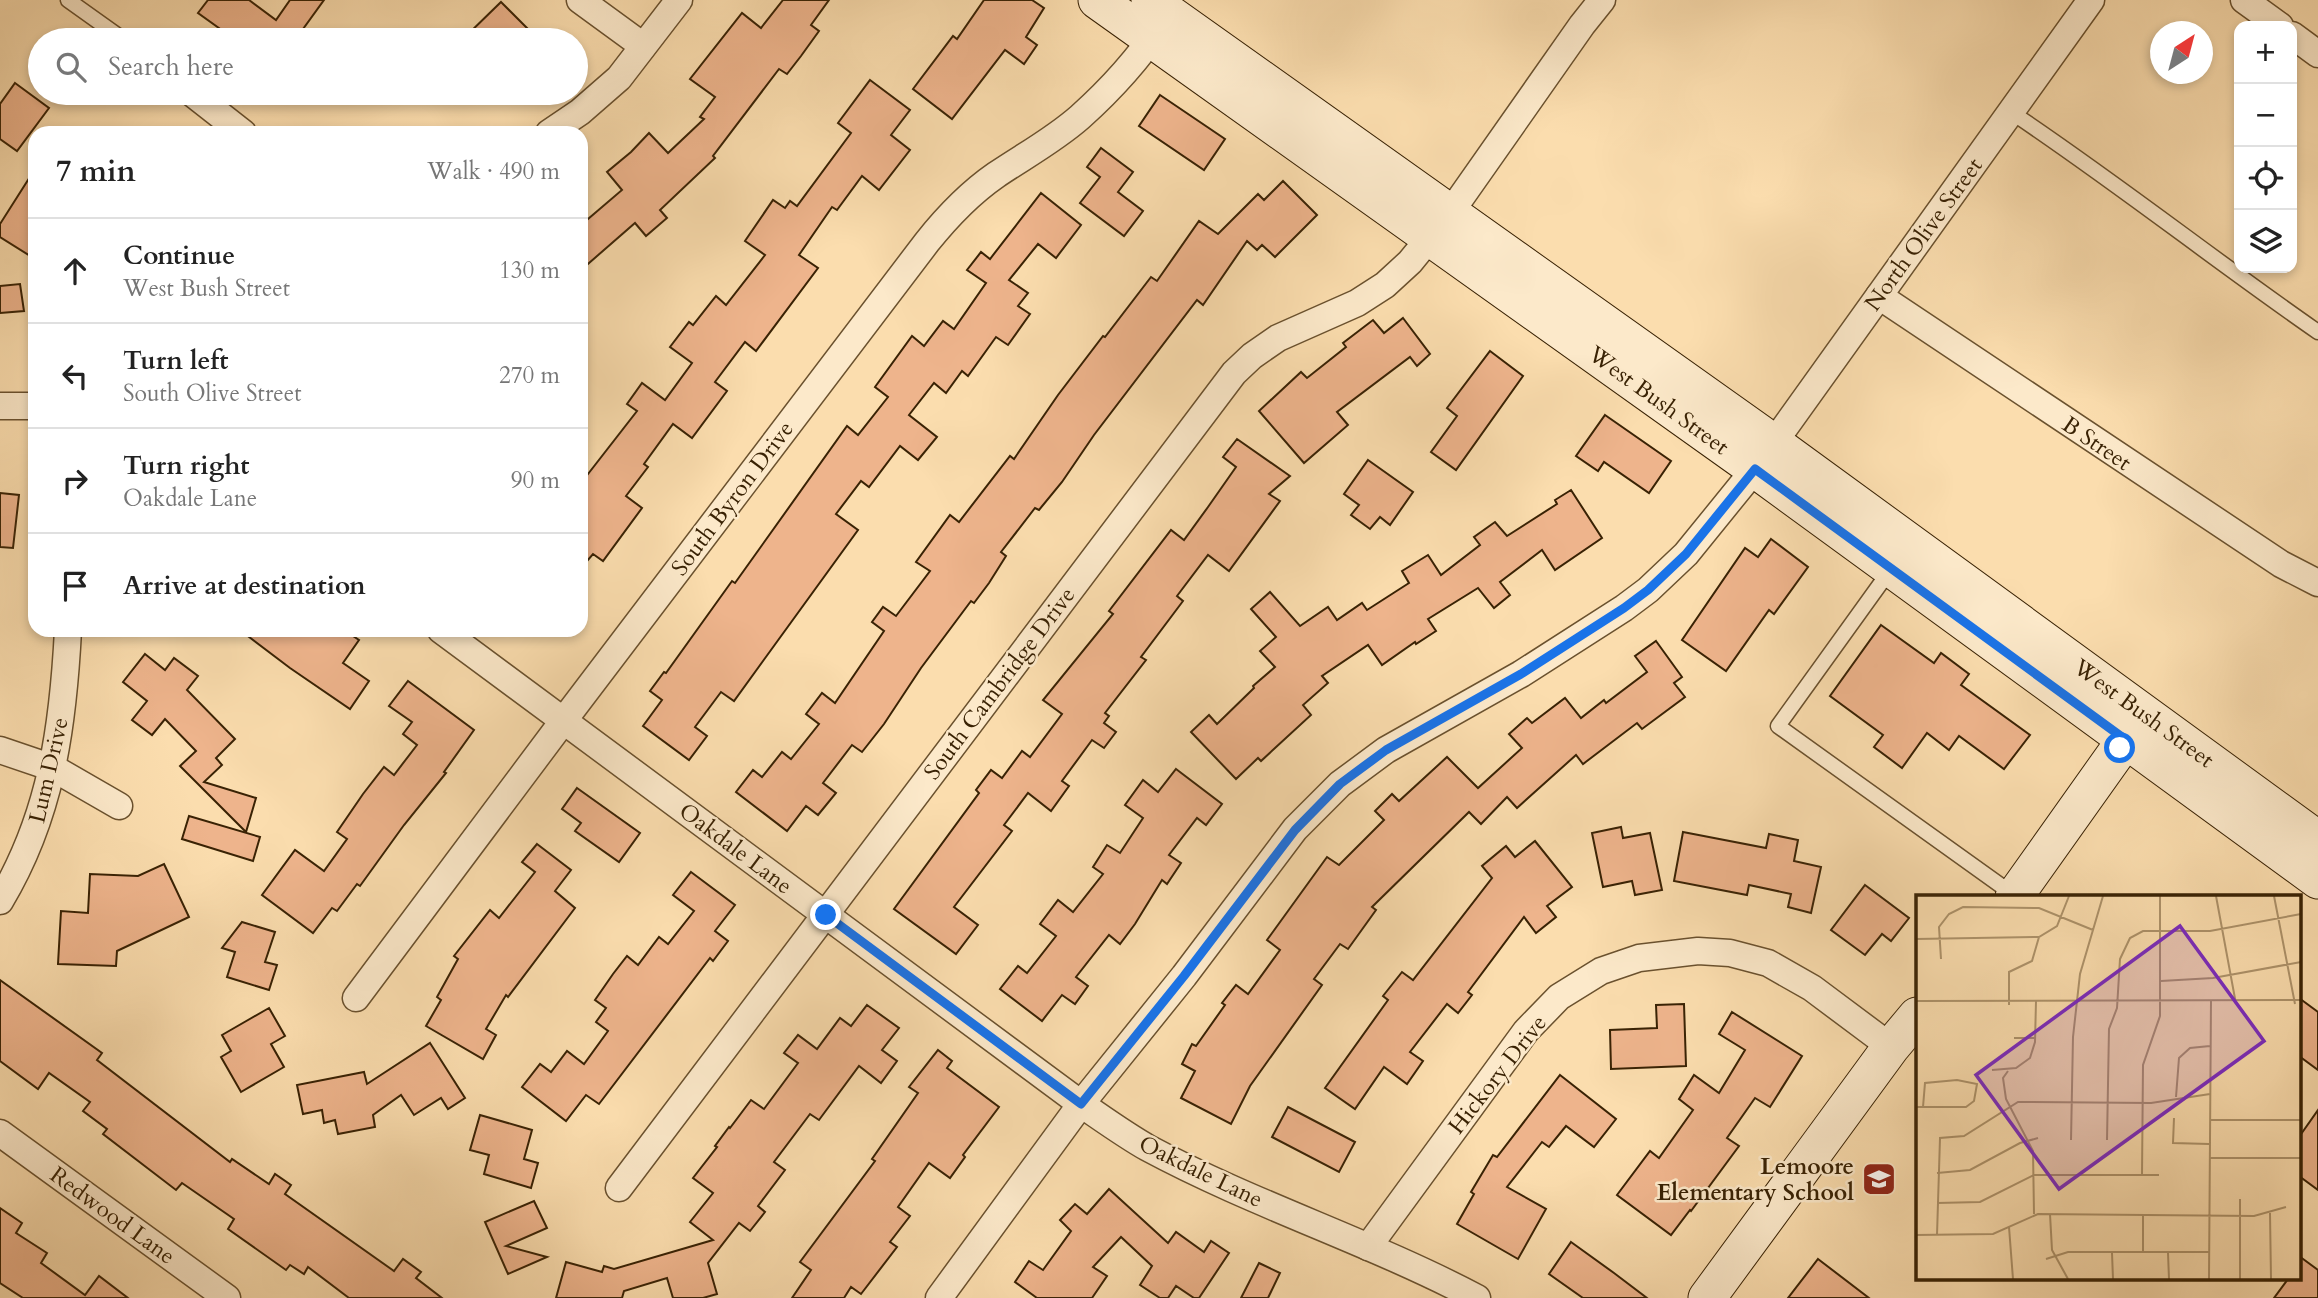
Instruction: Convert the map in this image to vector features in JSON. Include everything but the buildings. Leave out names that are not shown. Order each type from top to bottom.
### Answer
[{"type":"main road","name":"West Bush Street","points":[[1097,0],[1162,13],[1441,225],[2135,727],[2317,876]]},
{"type":"main road","name":"West Bush Street","points":[[2135,727],[2318,840]]},
{"type":"main road","points":[[2016,895],[2135,727]]},
{"type":"main road","points":[[1707,1298],[1891,1047],[1916,1017]]},
{"type":"street","points":[[580,0],[643,46]]},
{"type":"street","points":[[559,126],[619,78],[679,0]]},
{"type":"street","name":"South Cambridge Drive","points":[[619,1188],[1234,373],[1278,338],[1357,303],[1385,285],[1410,262],[1441,225],[1602,0]]},
{"type":"street","name":"North Olive Street","points":[[939,1298],[1081,1104],[1184,976],[1295,830],[1340,784],[1386,750],[1521,674],[1640,596],[1686,554],[1763,456],[2091,0]]},
{"type":"street","points":[[2244,0],[2273,21]]},
{"type":"street","name":"South Byron Drive","points":[[356,998],[927,242],[946,219],[995,176],[1048,142],[1079,117],[1162,13]]},
{"type":"street","points":[[2297,39],[2318,54]]},
{"type":"street","points":[[207,105],[234,126]]},
{"type":"street","name":"B Street","points":[[1879,296],[2259,550],[2318,583]]},
{"type":"street","points":[[0,406],[28,406]]},
{"type":"street","name":"Lum Drive","points":[[0,901],[17,873],[36,828],[53,768],[65,697],[68,637]]},
{"type":"street","name":"Oakdale Lane","points":[[451,637],[1081,1104],[1146,1147],[1217,1182],[1368,1247],[1477,1298]]},
{"type":"street","points":[[0,750],[53,768],[119,806]]},
{"type":"street","name":"Hickory Drive","points":[[1368,1247],[1526,1031],[1559,997],[1601,971],[1639,958],[1698,951],[1730,953],[1768,963],[1812,988],[1891,1047]]},
{"type":"street","name":"Redwood Lane","points":[[0,1133],[227,1298]]},
{"type":"lane","points":[[68,0],[107,28]]},
{"type":"lane","points":[[2011,112],[2318,332]]},
{"type":"lane","points":[[1900,555],[1778,726],[2014,895]]},
{"type":"place","name":"Lemoore Elementary School","points":[[1879,1179]]},
{"type":"route","points":[[826,915],[1081,1104],[1184,976],[1295,830],[1340,784],[1386,750],[1521,674],[1648,590],[1686,554],[1755,469],[2126,740],[2120,748]]}]
